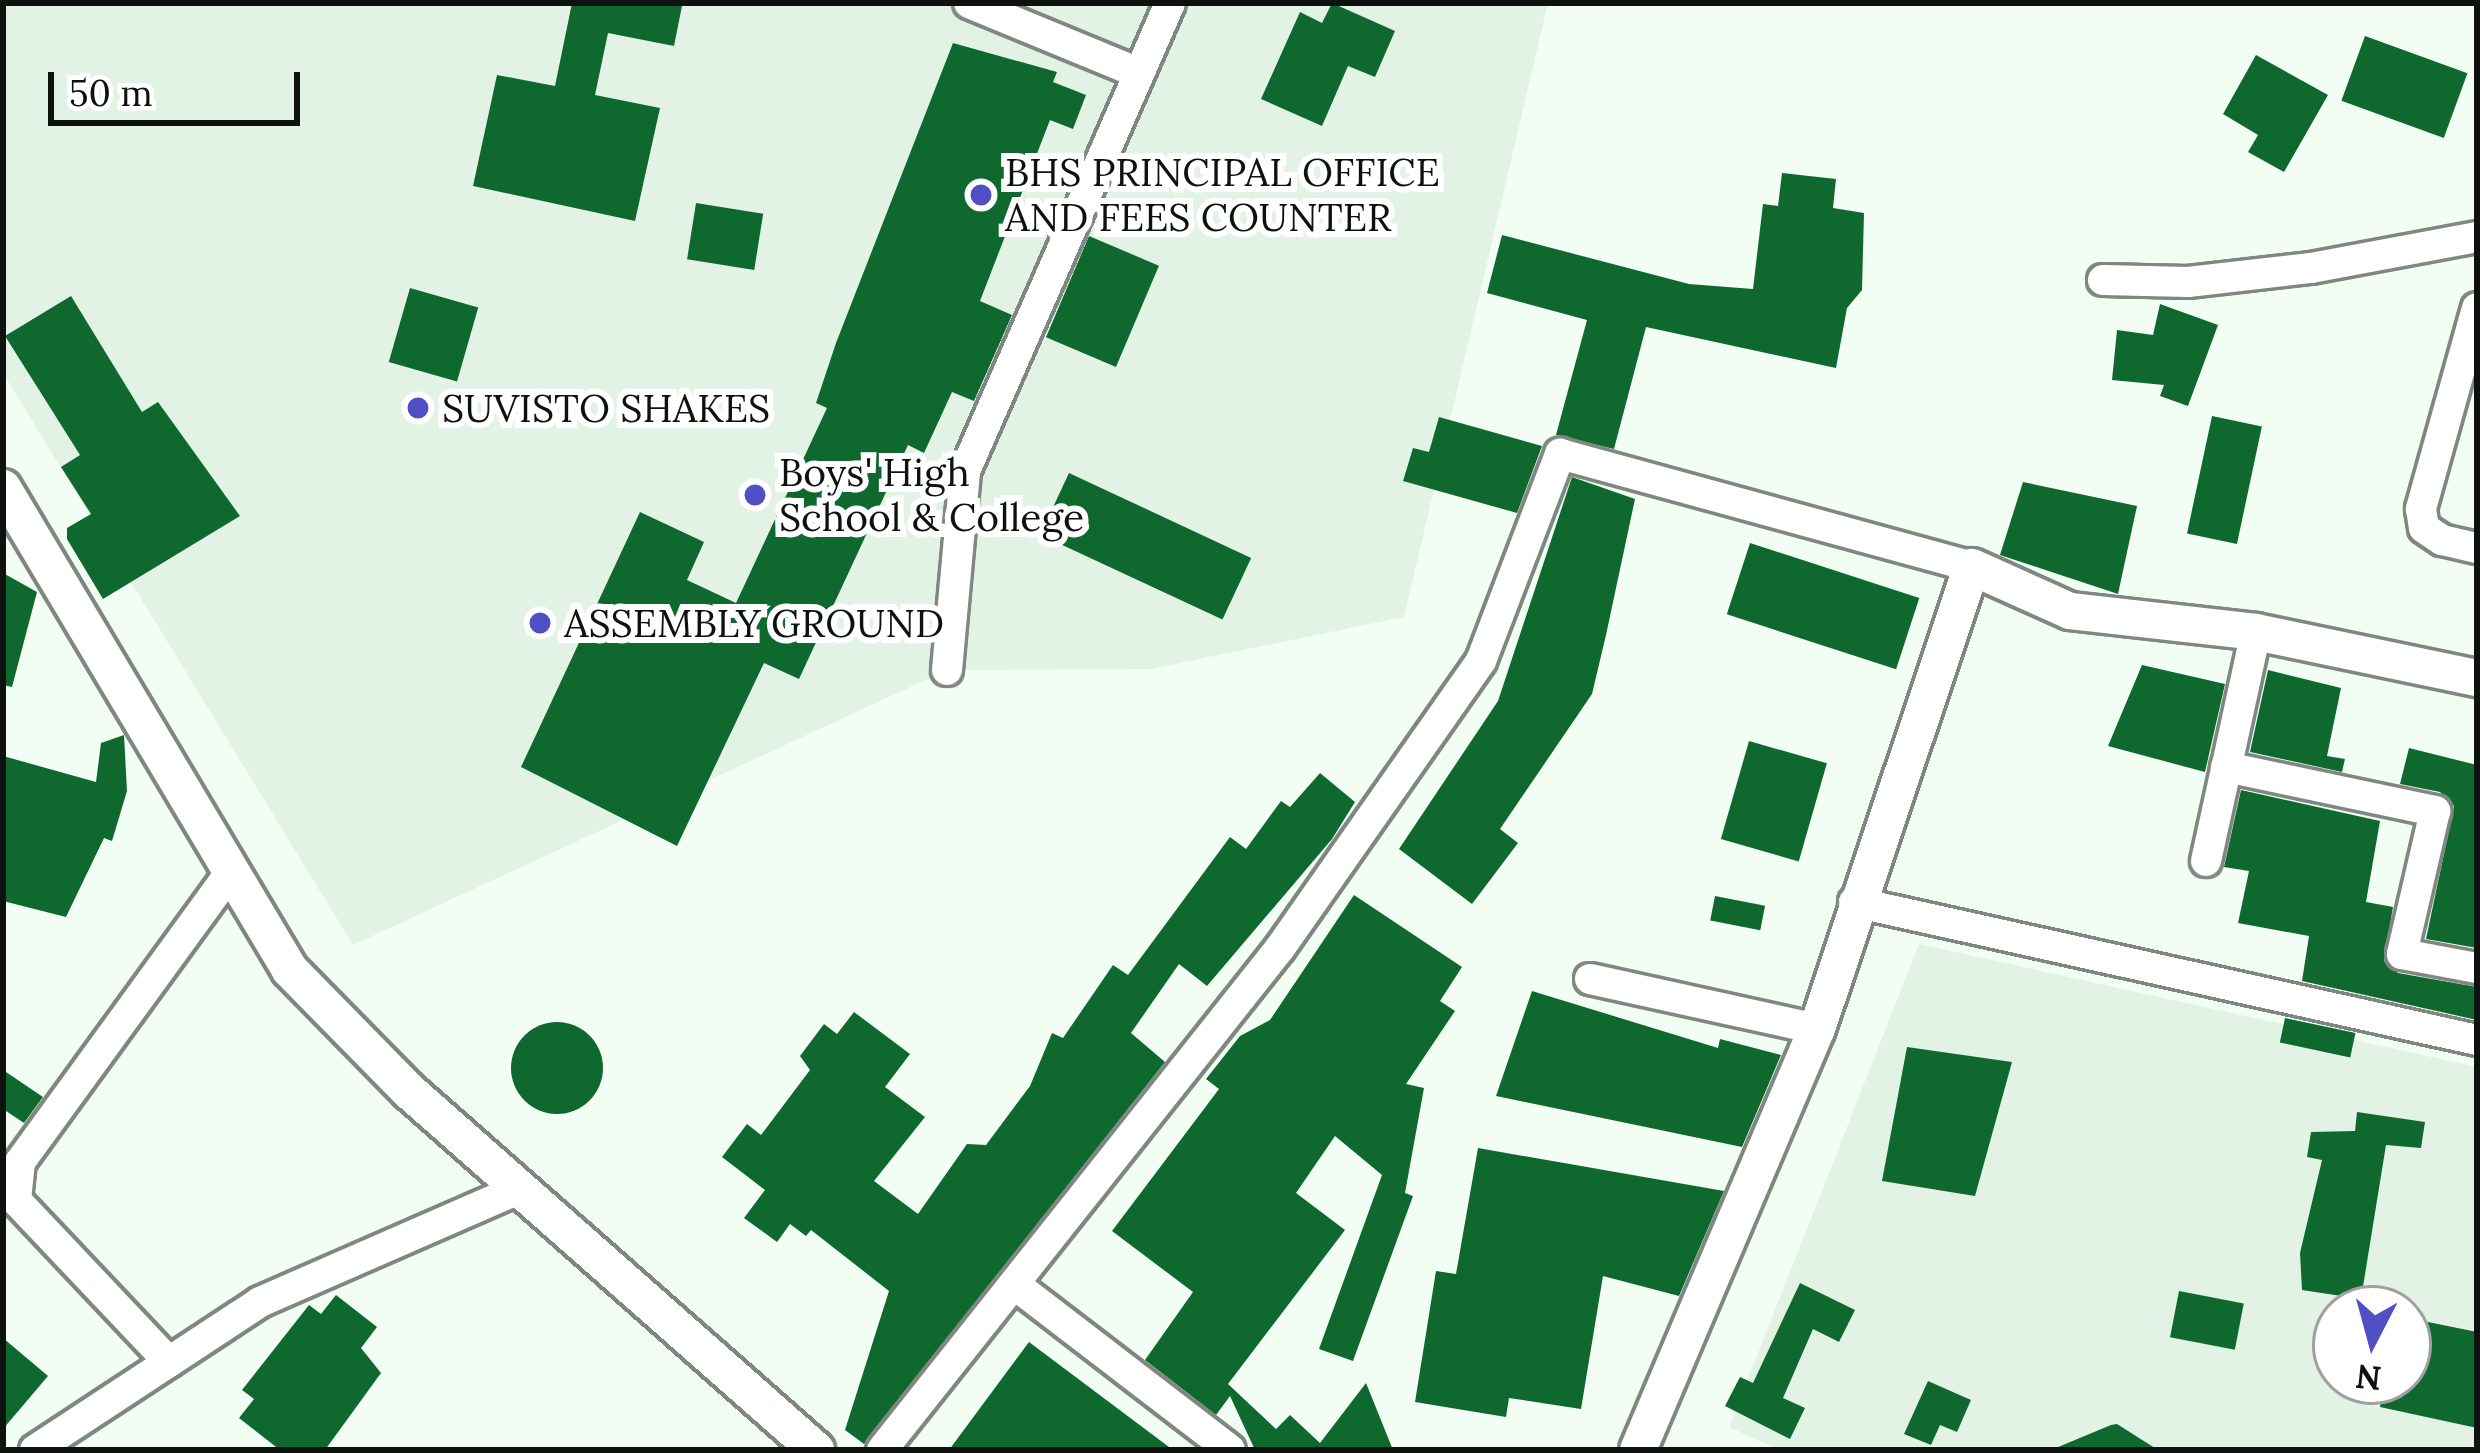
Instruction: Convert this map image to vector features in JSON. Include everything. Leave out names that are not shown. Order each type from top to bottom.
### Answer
[{"type":"street","points":[[969,3],[1139,74]]},
{"type":"street","points":[[947,670],[965,471],[1170,3]]},
{"type":"street","points":[[2104,280],[2312,268],[2477,237]]},
{"type":"street","points":[[2477,308],[2420,509],[2424,528],[2442,540],[2477,548]]},
{"type":"street","points":[[883,1450],[1280,948],[1481,661],[1560,454],[1972,567],[2070,611],[2256,632],[2477,678]]},
{"type":"street","points":[[3,488],[290,970],[519,1189],[816,1450]]},
{"type":"street","points":[[1638,1450],[1817,1029],[1854,902],[1972,567]]},
{"type":"street","points":[[2206,861],[2256,632]]},
{"type":"street","points":[[2227,766],[2435,811],[2402,954],[2477,968]]},
{"type":"street","points":[[169,1362],[16,1200],[20,1162],[231,872]]},
{"type":"street","points":[[1854,902],[2477,1040]]},
{"type":"street","points":[[1590,979],[1817,1029]]},
{"type":"street","points":[[35,1450],[260,1302],[519,1189]]},
{"type":"street","points":[[1014,1283],[1230,1450]]},
{"type":"shaded area","name":"Boys' High School & College","points":[[3,3],[1548,3],[1404,617],[1150,669],[947,670],[353,945],[3,373]]},
{"type":"shaded area","points":[[1919,944],[2477,1067],[2477,1450],[1780,1450],[1729,1427]]},
{"type":"building","points":[[572,3],[682,6],[674,46],[608,33],[595,95],[660,108],[635,221],[473,186],[497,75],[555,86]]},
{"type":"building","points":[[1332,3],[1395,31],[1375,77],[1348,66],[1322,126],[1261,99],[1300,12],[1322,23]]},
{"type":"building","points":[[2365,36],[2467,73],[2444,138],[2341,101]]},
{"type":"building","points":[[953,43],[1057,72],[1053,82],[1086,95],[1073,129],[1050,120],[980,301],[1012,315],[974,401],[952,392],[924,453],[908,445],[799,679],[764,663],[677,846],[521,767],[640,512],[704,542],[687,580],[736,603],[827,408],[816,403],[836,343]]},
{"type":"building","points":[[2256,55],[2328,95],[2284,172],[2248,152],[2258,135],[2223,114]]},
{"type":"building","points":[[1782,173],[1836,179],[1833,208],[1864,213],[1862,290],[1847,308],[1836,368],[1646,327],[1614,449],[1556,435],[1587,320],[1487,293],[1502,235],[1689,284],[1753,289],[1763,204],[1778,206]]},
{"type":"building","points":[[696,203],[763,214],[754,270],[687,259]]},
{"type":"building","points":[[1089,236],[1159,266],[1116,367],[1046,337]]},
{"type":"building","points":[[410,288],[478,308],[457,382],[389,362]]},
{"type":"building","points":[[71,296],[142,412],[158,402],[240,516],[103,599],[67,539],[67,528],[91,514],[61,467],[80,455],[5,336]]},
{"type":"building","points":[[2160,304],[2218,325],[2188,406],[2160,396],[2164,385],[2112,380],[2117,330],[2153,335]]},
{"type":"building","points":[[2212,416],[2262,427],[2237,544],[2187,533]]},
{"type":"building","points":[[1439,417],[1542,446],[1517,513],[1403,481],[1413,448],[1429,452]]},
{"type":"building","points":[[1069,473],[1251,558],[1222,620],[1040,535]]},
{"type":"building","points":[[1572,477],[1635,499],[1606,635],[1592,694],[1500,829],[1518,843],[1472,904],[1399,849],[1498,701]]},
{"type":"building","points":[[2023,482],[2137,506],[2118,594],[2000,555]]},
{"type":"building","points":[[1750,543],[1919,598],[1896,669],[1727,614]]},
{"type":"building","points":[[3,573],[37,592],[12,687],[3,685]]},
{"type":"building","points":[[2142,665],[2225,684],[2205,772],[2108,746]]},
{"type":"building","points":[[2268,670],[2341,688],[2327,756],[2345,759],[2342,772],[2250,752]]},
{"type":"building","points":[[124,735],[127,791],[112,841],[104,838],[66,917],[3,901],[3,756],[96,782],[101,743]]},
{"type":"building","points":[[1749,741],[1827,763],[1799,861],[1721,839]]},
{"type":"building","points":[[2409,748],[2477,765],[2477,948],[2426,939],[2454,806],[2440,792],[2400,784]]},
{"type":"building","points":[[1320,773],[1355,802],[1332,839],[1207,986],[1179,964],[1131,1033],[1165,1062],[864,1444],[845,1430],[889,1291],[811,1230],[806,1236],[790,1224],[777,1242],[744,1218],[765,1190],[722,1157],[747,1124],[761,1135],[810,1070],[800,1056],[824,1024],[837,1034],[854,1012],[910,1054],[885,1087],[925,1117],[874,1181],[918,1214],[967,1144],[986,1145],[1030,1086],[1052,1033],[1063,1038],[1113,965],[1128,975],[1230,837],[1246,849],[1281,801],[1290,807]]},
{"type":"building","points":[[2241,790],[2380,821],[2366,902],[2393,907],[2384,961],[2398,973],[2477,987],[2477,1020],[2302,981],[2309,936],[2238,923],[2249,871],[2224,867]]},
{"type":"building","points":[[1354,895],[1462,967],[1440,1001],[1455,1011],[1406,1084],[1424,1088],[1405,1193],[1413,1196],[1353,1361],[1319,1349],[1382,1175],[1335,1136],[1296,1193],[1345,1230],[1228,1384],[1276,1429],[1290,1415],[1320,1443],[1366,1383],[1393,1450],[1255,1450],[1230,1396],[1216,1415],[1145,1360],[1193,1292],[1112,1231],[1219,1089],[1206,1079],[1240,1036],[1270,1020]]},
{"type":"building","points":[[1715,896],[1765,906],[1760,930],[1710,921]]},
{"type":"building","points":[[1532,991],[1718,1048],[1720,1039],[1781,1055],[1742,1147],[1496,1096]]},
{"type":"building","points":[[2285,1018],[2355,1033],[2350,1057],[2280,1042]]},
{"type":"building","points":[[557,1022],[575,1025],[590,1035],[600,1050],[600,1086],[590,1101],[575,1111],[557,1114],[539,1111],[524,1101],[514,1086],[511,1068],[514,1050],[524,1035],[539,1025]]},
{"type":"building","points":[[1907,1047],[2012,1062],[1975,1196],[1882,1181]]},
{"type":"building","points":[[3,1070],[43,1097],[24,1123],[3,1109]]},
{"type":"building","points":[[2357,1112],[2425,1122],[2421,1148],[2386,1145],[2363,1285],[2312,1285],[2312,1292],[2302,1290],[2300,1253],[2322,1160],[2307,1157],[2311,1132],[2355,1131]]},
{"type":"building","points":[[1478,1148],[1724,1191],[1679,1296],[1603,1276],[1581,1409],[1509,1398],[1506,1417],[1415,1402],[1436,1271],[1456,1274]]},
{"type":"building","points":[[1800,1283],[1855,1310],[1839,1342],[1813,1329],[1783,1398],[1805,1408],[1790,1439],[1725,1406],[1740,1377],[1753,1383]]},
{"type":"building","points":[[2179,1291],[2244,1304],[2235,1350],[2170,1337]]},
{"type":"building","points":[[336,1295],[377,1327],[361,1348],[381,1373],[325,1450],[280,1450],[239,1418],[254,1399],[242,1390],[309,1305],[321,1314]]},
{"type":"building","points":[[2432,1323],[2477,1332],[2477,1428],[2380,1407],[2432,1405]]},
{"type":"building","points":[[3,1338],[48,1376],[3,1429]]},
{"type":"building","points":[[1029,1342],[1173,1450],[949,1450]]},
{"type":"building","points":[[1928,1381],[1971,1400],[1957,1432],[1940,1425],[1931,1445],[1904,1434]]},
{"type":"building","points":[[2117,1424],[2158,1450],[2051,1450],[2111,1425]]},
{"type":"place","name":"BHS PRINCIPAL OFFICE AND FEES COUNTER","points":[[981,195]]},
{"type":"place","name":"SUVISTO SHAKES","points":[[418,408]]},
{"type":"place","name":"Boys' High School & College","points":[[755,495]]},
{"type":"place","name":"ASSEMBLY GROUND","points":[[540,623]]}]
